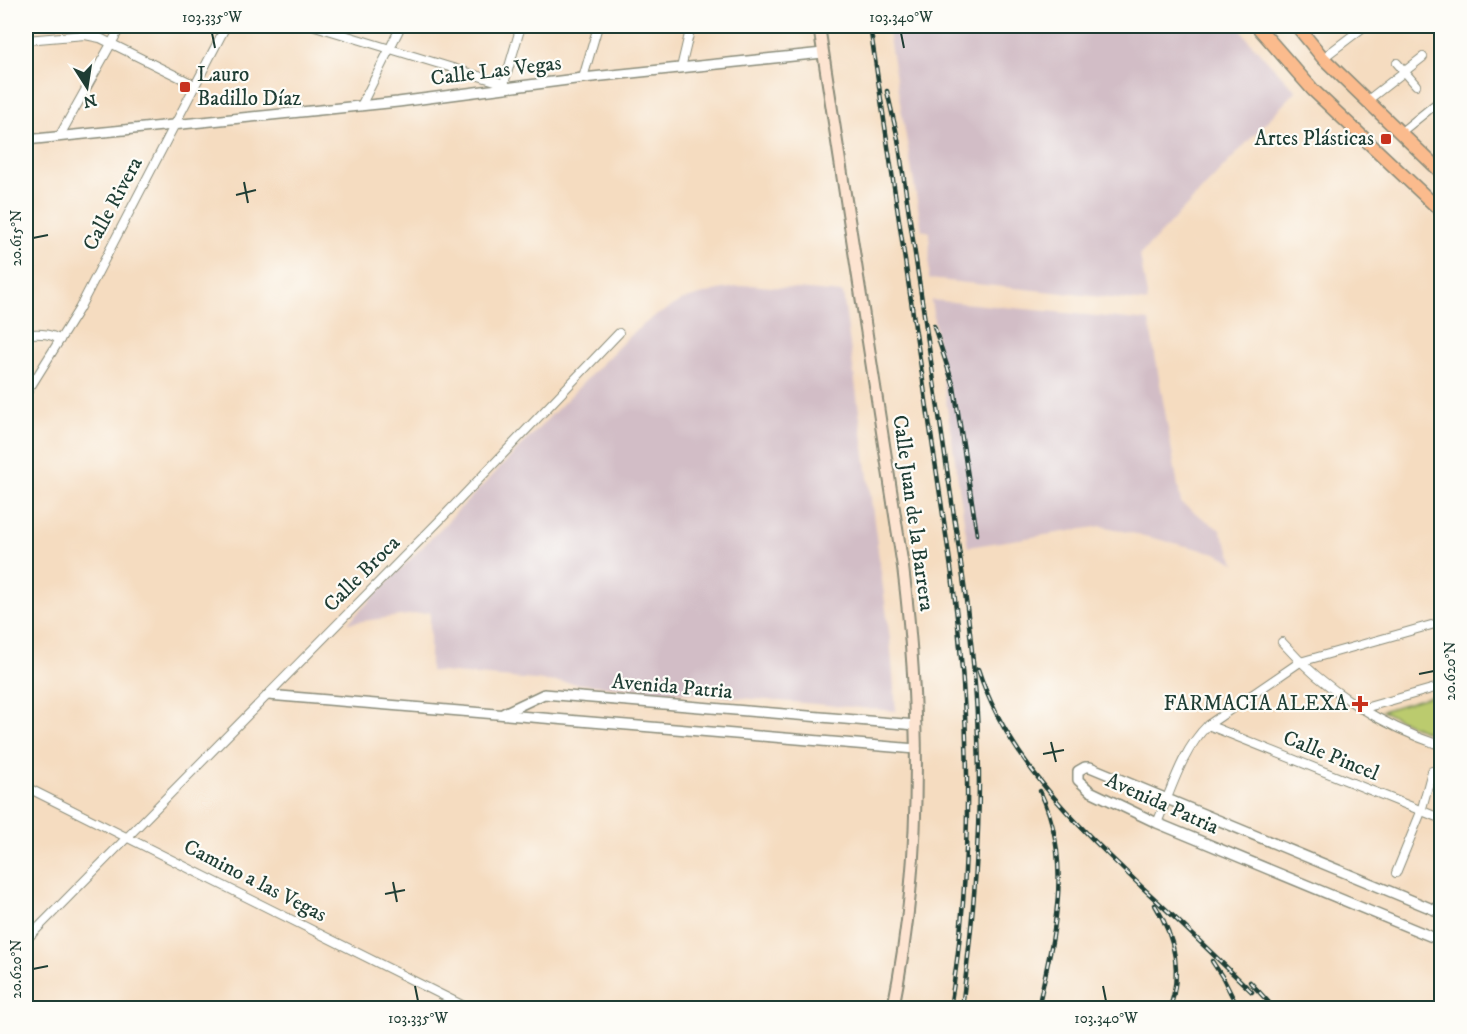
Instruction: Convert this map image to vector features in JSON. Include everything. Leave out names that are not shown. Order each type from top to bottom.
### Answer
[{"type":"main road","name":"Calle Juan de la Barrera","points":[[819,26],[903,567],[910,637],[916,725],[915,814],[909,903],[893,1008]]},
{"type":"main road","points":[[1257,26],[1313,90],[1442,212]]},
{"type":"main road","points":[[1297,26],[1323,57],[1442,173]]},
{"type":"street","points":[[59,137],[121,26]]},
{"type":"street","name":"Calle Rivera","points":[[26,394],[79,309],[226,26]]},
{"type":"street","points":[[315,26],[504,86],[521,26]]},
{"type":"street","points":[[361,106],[401,26]]},
{"type":"street","points":[[583,78],[598,26]]},
{"type":"street","points":[[681,68],[691,26]]},
{"type":"street","points":[[1323,57],[1361,26]]},
{"type":"street","points":[[26,39],[85,35],[100,38],[195,85]]},
{"type":"street","name":"Calle Las Vegas","points":[[26,140],[361,106],[504,86],[823,53]]},
{"type":"street","points":[[1368,100],[1423,57]]},
{"type":"street","points":[[1397,63],[1416,84]]},
{"type":"street","points":[[1400,132],[1442,99]]},
{"type":"street","points":[[26,334],[46,333],[60,340]]},
{"type":"street","name":"Calle Broca","points":[[26,940],[441,519],[619,333]]},
{"type":"street","points":[[26,378],[35,381]]},
{"type":"street","points":[[1157,823],[1192,744],[1208,726],[1300,662],[1442,622]]},
{"type":"street","points":[[1282,642],[1300,662],[1361,709],[1419,738],[1442,746]]},
{"type":"street","points":[[1361,709],[1442,686]]},
{"type":"street","name":"Avenida Patria","points":[[501,714],[544,694],[916,725]]},
{"type":"street","name":"Avenida Patria","points":[[268,695],[916,749]]},
{"type":"street","name":"Calle Pincel","points":[[1208,726],[1442,819]]},
{"type":"street","name":"Avenida Patria","points":[[1442,913],[1090,767],[1077,771],[1078,780],[1090,791],[1157,823],[1442,941]]},
{"type":"street","points":[[1396,873],[1421,812],[1432,771]]},
{"type":"street","name":"Camino a las Vegas","points":[[26,787],[468,1008]]},
{"type":"shaded area","points":[[887,26],[1239,26],[1250,42],[1296,91],[1140,255],[1148,302],[929,279],[930,232],[922,230]]},
{"type":"shaded area","points":[[749,285],[843,293],[890,639],[896,711],[430,671],[430,612],[348,623],[628,337],[652,318],[683,300],[718,290]]},
{"type":"shaded area","points":[[931,300],[1149,321],[1181,503],[1220,530],[1236,564],[1216,553],[1102,526],[968,547]]},
{"type":"green space","points":[[1441,693],[1441,739],[1382,711]]},
{"type":"railway","points":[[870,26],[952,575],[963,683],[966,737],[966,846],[958,954],[950,1008]]},
{"type":"railway","points":[[887,91],[898,139],[962,573],[974,671],[979,771],[978,839],[962,1008]]},
{"type":"railway","points":[[934,326],[954,387],[977,534]]},
{"type":"railway","points":[[978,669],[991,702],[1007,732],[1025,761],[1046,788],[1118,864],[1252,992]]},
{"type":"railway","points":[[1038,1008],[1055,926],[1059,872],[1050,818],[1040,791]]},
{"type":"railway","points":[[1155,905],[1172,942],[1176,968],[1174,995],[1170,1008]]},
{"type":"railway","points":[[1212,961],[1238,1008]]},
{"type":"railway","points":[[1250,982],[1274,1008]]},
{"type":"place","name":"Lauro Badillo Díaz","points":[[185,87]]},
{"type":"place","name":"Artes Plásticas","points":[[1386,139]]},
{"type":"place","name":"FARMACIA ALEXA","points":[[1360,704]]}]
